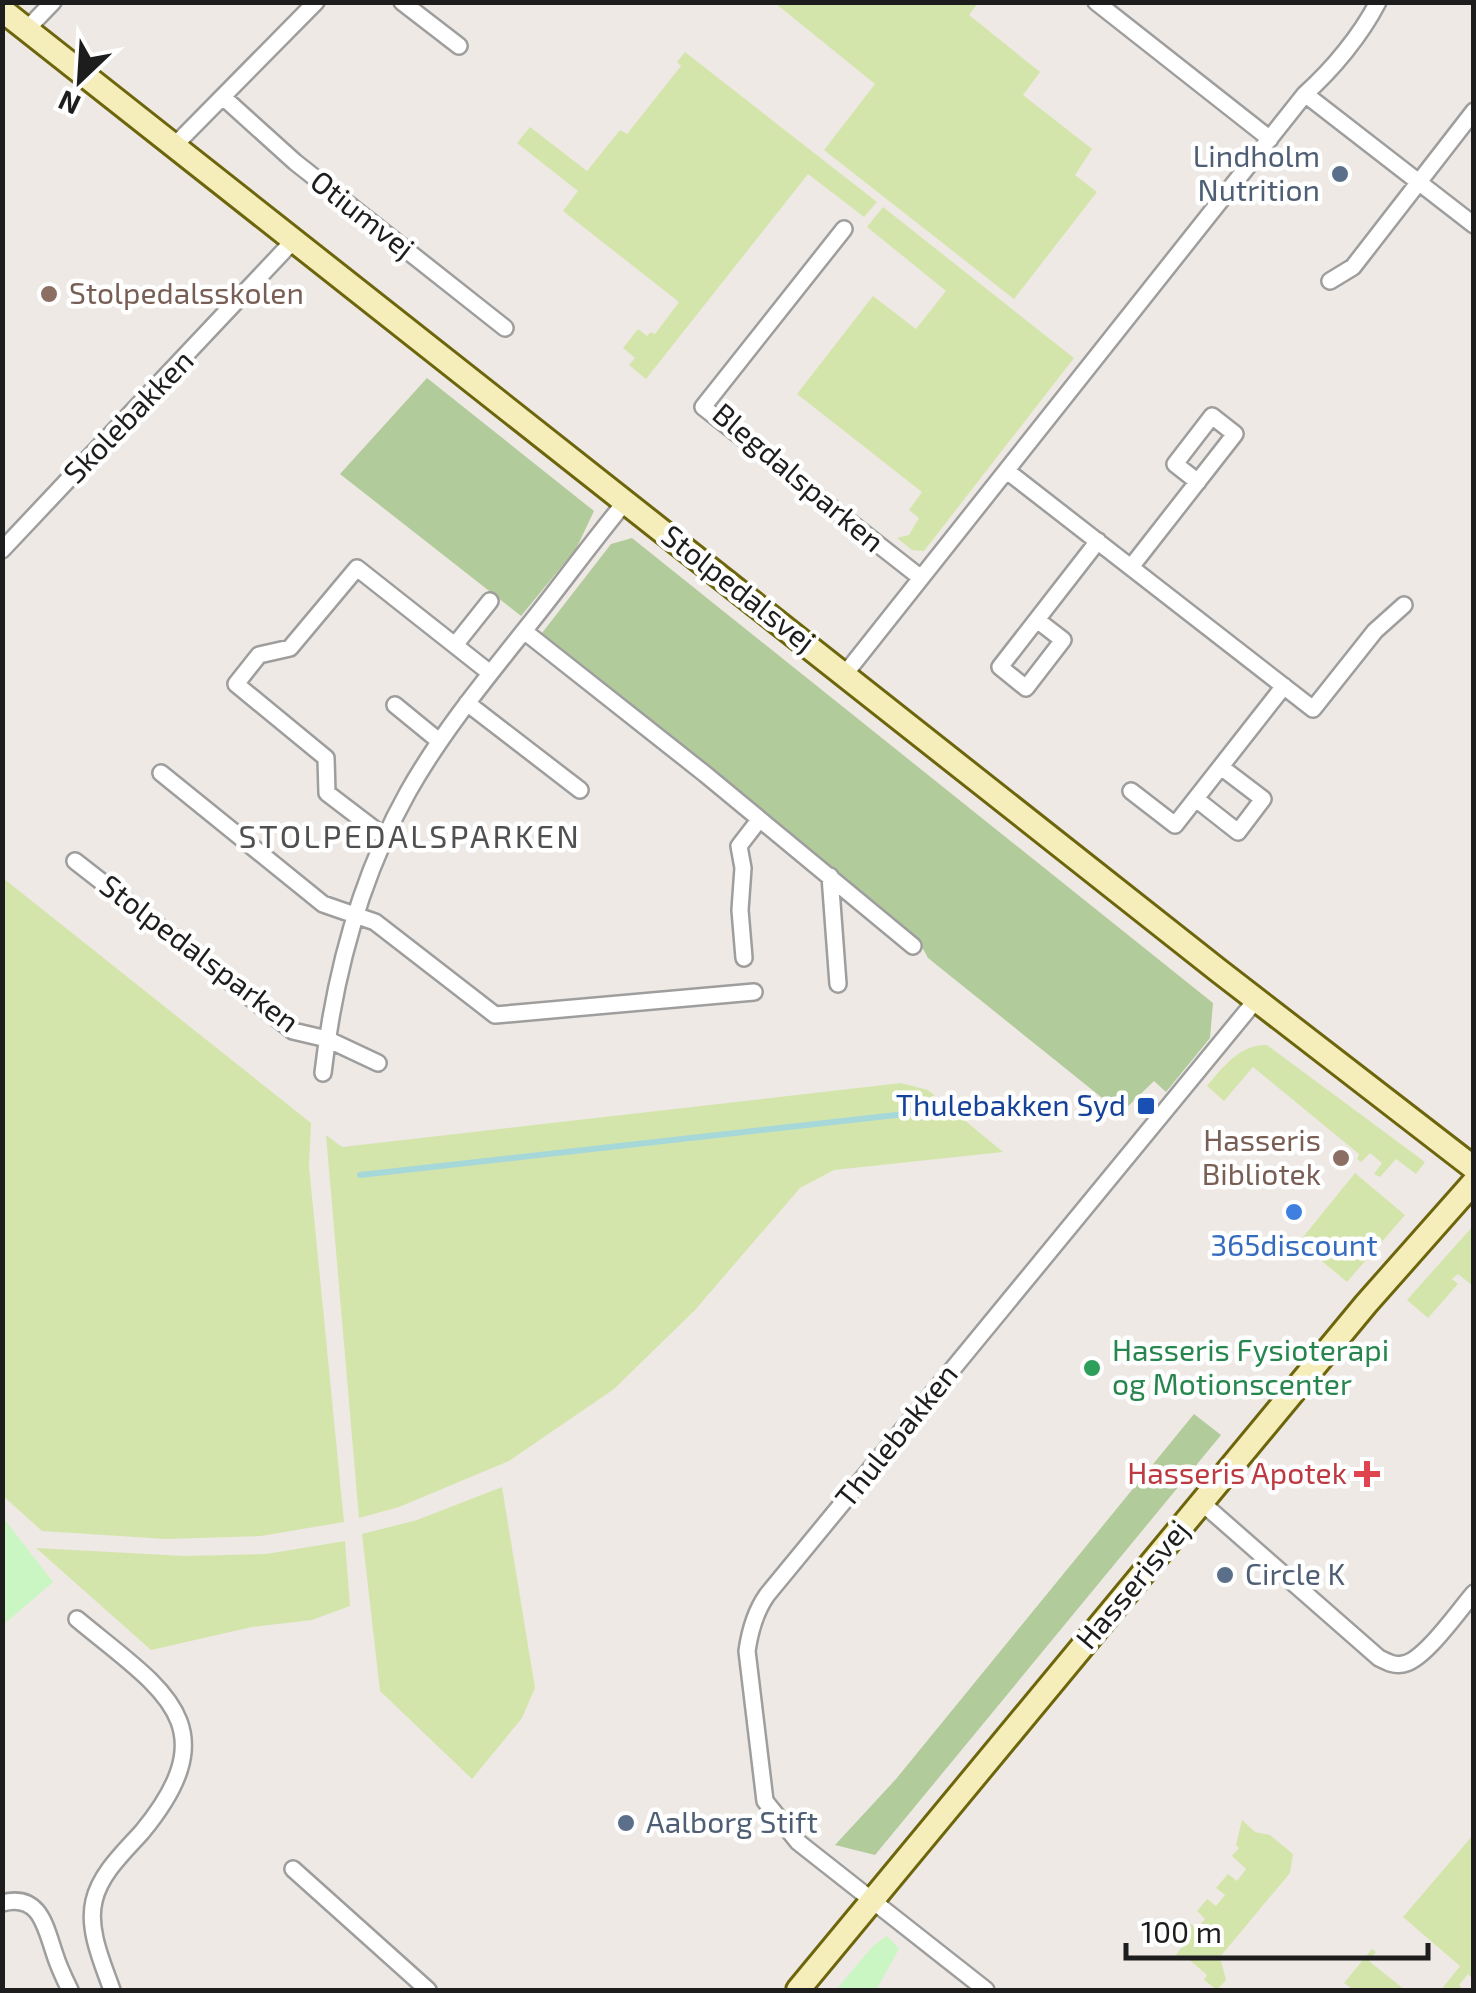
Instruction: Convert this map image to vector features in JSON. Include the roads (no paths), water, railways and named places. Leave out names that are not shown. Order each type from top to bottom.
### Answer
[{"type":"street","points":[[27,29],[53,2]]},
{"type":"street","points":[[174,145],[316,2]]},
{"type":"street","points":[[402,2],[459,46]]},
{"type":"street","points":[[1096,2],[1270,138]]},
{"type":"street","points":[[846,674],[1270,138],[1371,17],[1378,2]]},
{"type":"street","name":"Stolpedalsvej","points":[[2,10],[1474,1168]]},
{"type":"street","points":[[1306,94],[1474,225]]},
{"type":"street","name":"Otiumvej","points":[[222,97],[295,162],[505,328]]},
{"type":"street","points":[[1330,280],[1353,267],[1474,111]]},
{"type":"street","name":"Blegdalsparken","points":[[844,229],[704,407],[921,578]]},
{"type":"street","name":"Skolebakken","points":[[2,550],[295,239]]},
{"type":"street","points":[[1006,471],[1313,709],[1375,631],[1404,605]]},
{"type":"street","points":[[1131,568],[1198,482]]},
{"type":"street","name":"Stolpedalsparken","points":[[322,1074],[355,916],[386,838],[439,740],[626,500]]},
{"type":"street","points":[[1037,620],[1098,541]]},
{"type":"street","points":[[386,838],[327,792],[326,758],[236,684],[259,655],[290,648],[357,568],[490,673]]},
{"type":"street","points":[[455,645],[490,601]]},
{"type":"street","points":[[524,631],[913,946]]},
{"type":"street","points":[[1131,791],[1175,825],[1284,686]]},
{"type":"street","points":[[467,703],[580,790]]},
{"type":"street","points":[[395,706],[439,740]]},
{"type":"street","points":[[1196,799],[1238,832],[1263,800],[1221,767]]},
{"type":"street","points":[[160,773],[322,904],[375,922],[495,1014],[754,992]]},
{"type":"street","points":[[744,958],[740,846],[759,820]]},
{"type":"street","name":"Stolpedalsparken","points":[[75,860],[294,1031],[327,1039],[378,1063]]},
{"type":"street","points":[[830,876],[838,984]]},
{"type":"street","name":"Thulebakken","points":[[986,1990],[798,1842],[765,1802],[748,1651],[754,1618],[775,1584],[1256,1000]]},
{"type":"street","name":"Hasserisvej","points":[[798,1990],[1366,1304],[1474,1182]]},
{"type":"street","points":[[1202,1502],[1390,1664],[1401,1665],[1420,1656],[1474,1593]]},
{"type":"street","points":[[78,1619],[162,1690],[180,1720],[183,1749],[180,1776],[165,1803],[105,1876],[93,1903],[95,1941],[112,1990]]},
{"type":"street","points":[[294,1869],[428,1990]]},
{"type":"street","points":[[2,1904],[22,1902],[35,1907],[44,1918],[70,1990]]},
{"type":"waterway","points":[[360,1175],[905,1114],[926,1101]]},
{"type":"place","name":"Lindholm Nutrition","points":[[1340,174]]},
{"type":"place","name":"Stolpedalsskolen","points":[[49,294]]},
{"type":"place","name":"Thulebakken Syd","points":[[1146,1106]]},
{"type":"place","name":"Hasseris Bibliotek","points":[[1341,1158]]},
{"type":"place","name":"365discount","points":[[1294,1212]]},
{"type":"place","name":"Hasseris Fysioterapi og Motionscenter","points":[[1092,1368]]},
{"type":"place","name":"Hasseris Apotek","points":[[1367,1474]]},
{"type":"place","name":"Circle K","points":[[1225,1575]]},
{"type":"place","name":"Aalborg Stift","points":[[626,1823]]},
{"type":"district","name":"STOLPEDALSPARKEN","points":[[410,837]]}]
